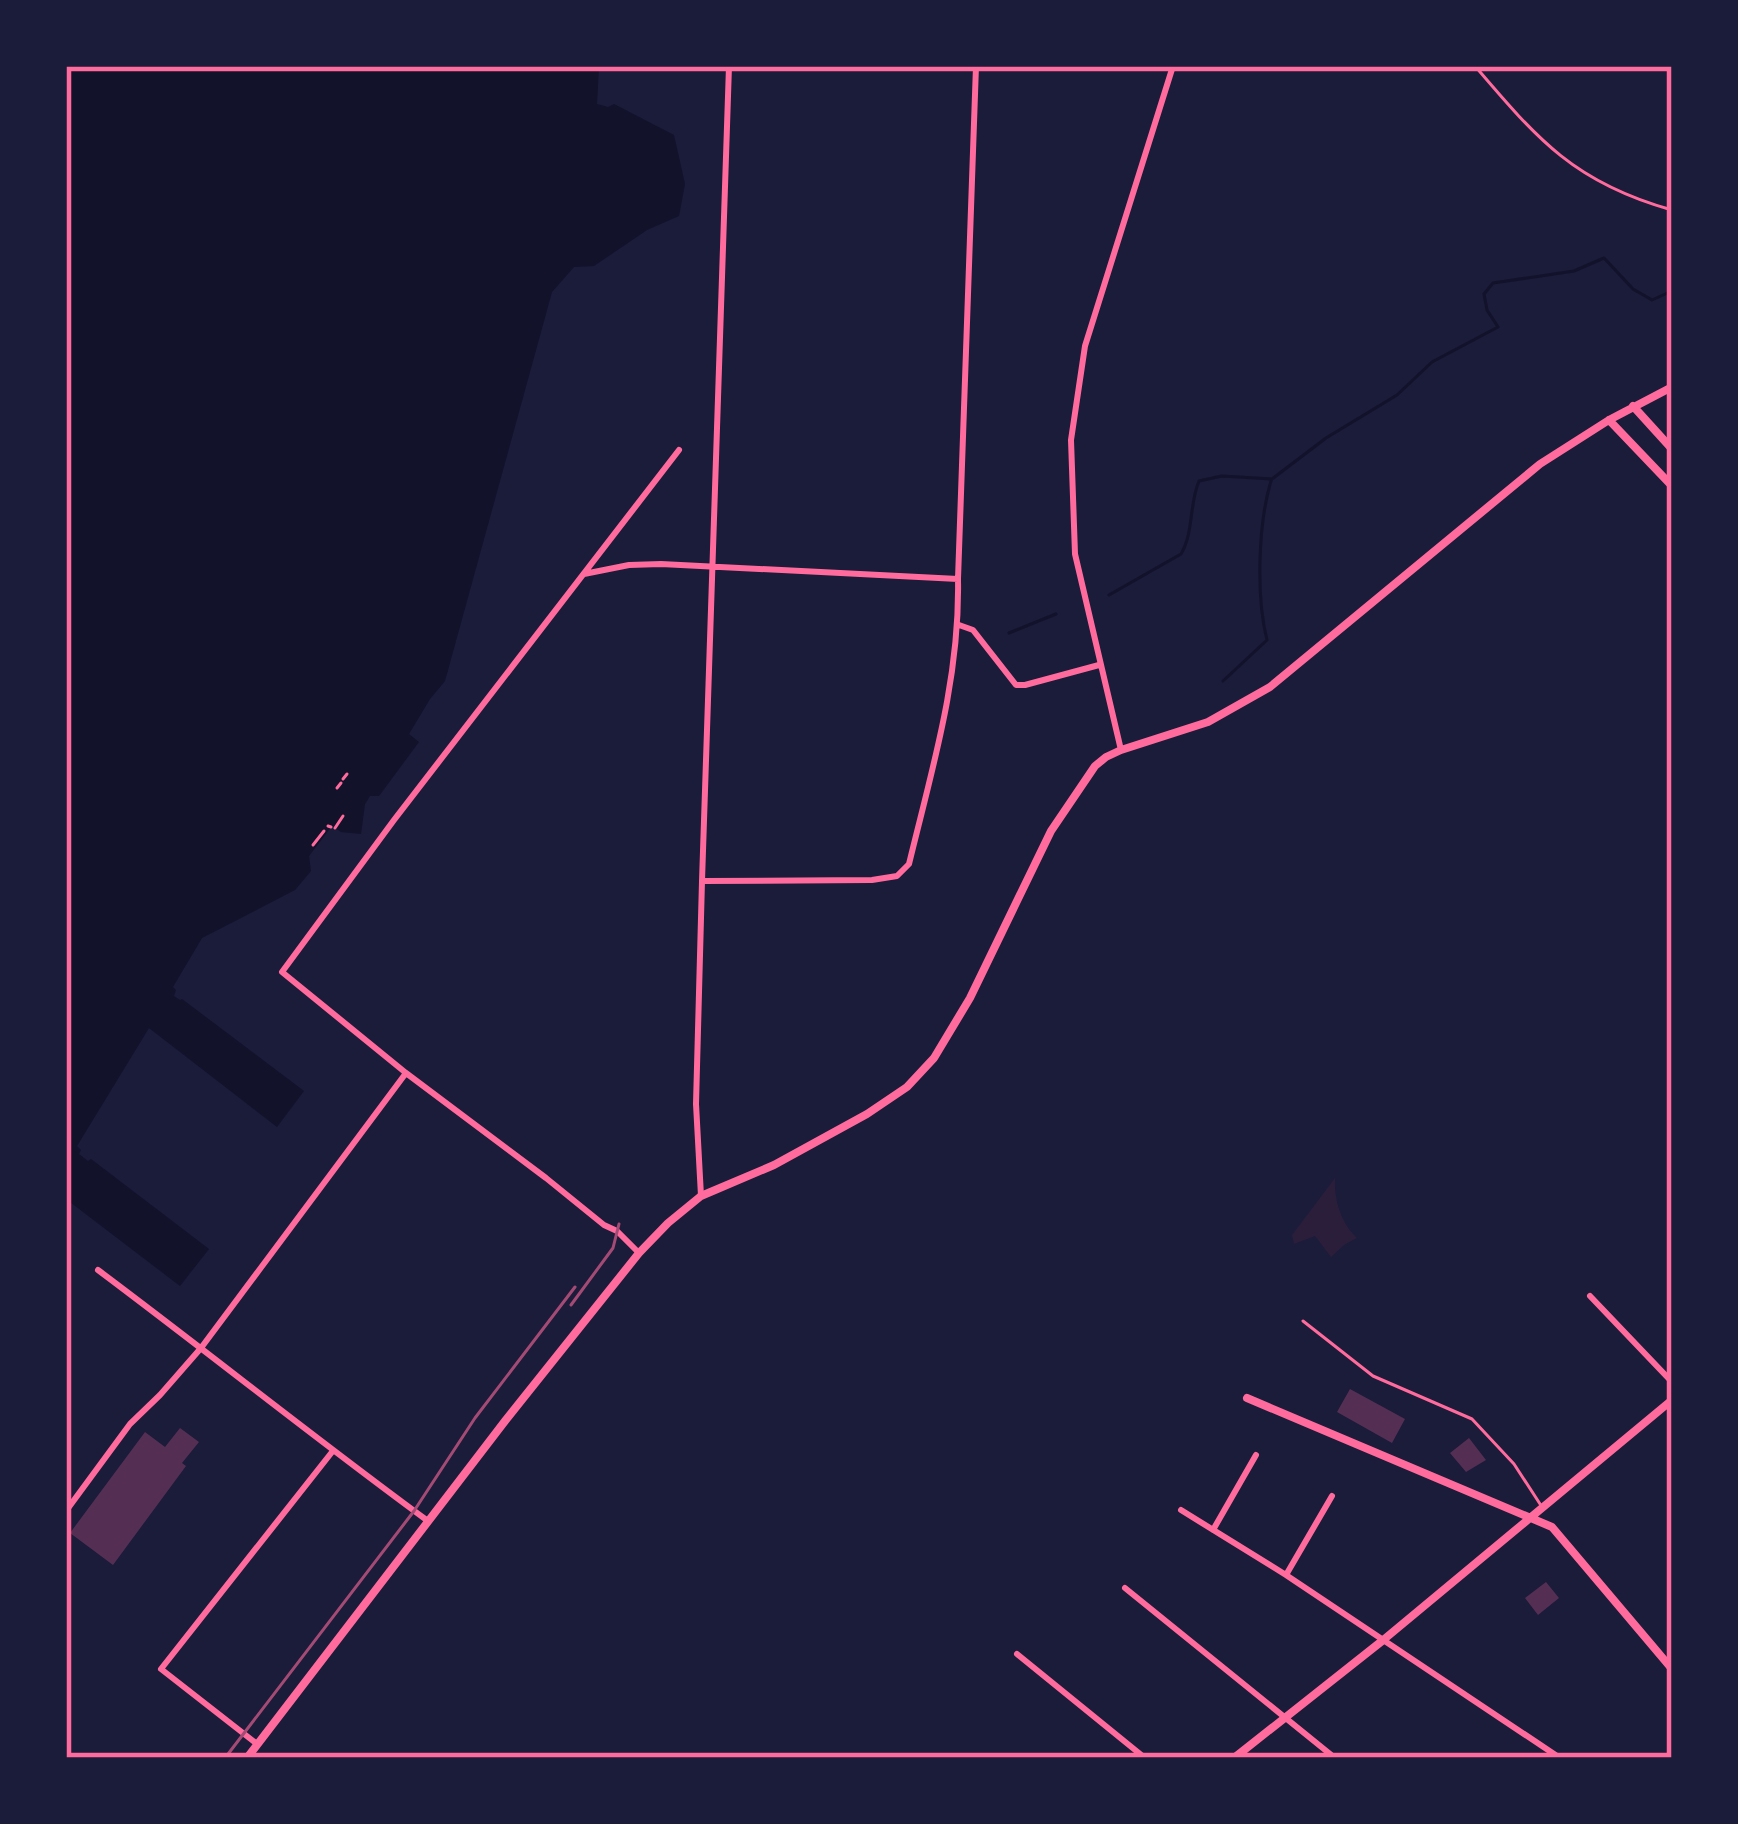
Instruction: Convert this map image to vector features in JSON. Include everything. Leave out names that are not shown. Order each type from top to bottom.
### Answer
[{"type":"street","points":[[701,1196],[696,1104],[729,66]]},
{"type":"street","points":[[702,881],[872,880],[897,876],[909,864],[952,688],[959,626],[976,66]]},
{"type":"street","points":[[1120,750],[1075,554],[1071,440],[1085,346],[1173,66]]},
{"type":"street","points":[[247,1758],[428,1521],[639,1253],[668,1223],[701,1196],[774,1165],[867,1114],[907,1087],[934,1058],[970,998],[1051,831],[1095,766],[1120,750],[1208,722],[1270,687],[1528,474],[1609,420],[1672,387]]},
{"type":"street","points":[[1633,406],[1672,448]]},
{"type":"street","points":[[1609,420],[1672,486]]},
{"type":"street","points":[[639,1253],[617,1231],[406,1073],[282,972],[679,450]]},
{"type":"street","points":[[581,574],[661,564],[958,580]]},
{"type":"street","points":[[959,626],[974,630],[1016,685],[1100,665]]},
{"type":"street","points":[[66,1511],[130,1424],[201,1348],[406,1073]]},
{"type":"street","points":[[98,1270],[428,1521]]},
{"type":"street","points":[[1590,1296],[1672,1382]]},
{"type":"street","points":[[1246,1398],[1552,1527],[1672,1669]]},
{"type":"street","points":[[1234,1758],[1672,1400]]},
{"type":"street","points":[[257,1745],[161,1669],[332,1452]]},
{"type":"street","points":[[1213,1530],[1256,1455]]},
{"type":"street","points":[[1286,1575],[1332,1496]]},
{"type":"street","points":[[1181,1510],[1560,1758]]},
{"type":"street","points":[[1125,1588],[1335,1758]]},
{"type":"street","points":[[1017,1654],[1145,1758]]},
{"type":"lane","points":[[1475,66],[1526,126],[1567,162],[1600,184],[1672,210]]},
{"type":"lane","points":[[1303,1321],[1373,1376],[1472,1419],[1514,1464],[1543,1508]]},
{"type":"path","points":[[313,845],[343,816]]},
{"type":"shaded area","points":[[66,66],[599,66],[597,104],[614,104],[674,135],[685,184],[679,216],[647,230],[594,266],[574,267],[552,292],[445,681],[409,734],[419,742],[379,796],[370,796],[365,804],[361,834],[332,826],[309,856],[311,871],[295,890],[202,938],[173,987],[174,996],[304,1091],[277,1127],[149,1028],[77,1146],[79,1154],[209,1249],[180,1286],[66,1199]]},
{"type":"shaded area","points":[[1335,1178],[1340,1211],[1357,1238],[1331,1257],[1315,1236],[1294,1244],[1292,1235]]},
{"type":"building","points":[[1350,1389],[1405,1419],[1392,1443],[1337,1412]]},
{"type":"building","points":[[180,1428],[199,1442],[113,1565],[70,1533],[145,1432],[165,1447]]},
{"type":"building","points":[[1469,1438],[1486,1460],[1466,1472],[1450,1453]]},
{"type":"building","points":[[1546,1582],[1559,1598],[1538,1615],[1525,1598]]},
{"type":"waterway","points":[[1109,595],[1181,554],[1199,481],[1222,476],[1272,479],[1326,438],[1397,395],[1432,362],[1498,327],[1484,294],[1493,283],[1574,271],[1604,258],[1633,289],[1652,300],[1672,291]]},
{"type":"waterway","points":[[1223,681],[1267,640],[1260,560],[1271,481]]},
{"type":"waterway","points":[[1009,633],[1056,614]]},
{"type":"railway","points":[[571,1305],[613,1248],[619,1224]]},
{"type":"railway","points":[[225,1758],[414,1511],[475,1418],[575,1287]]}]
